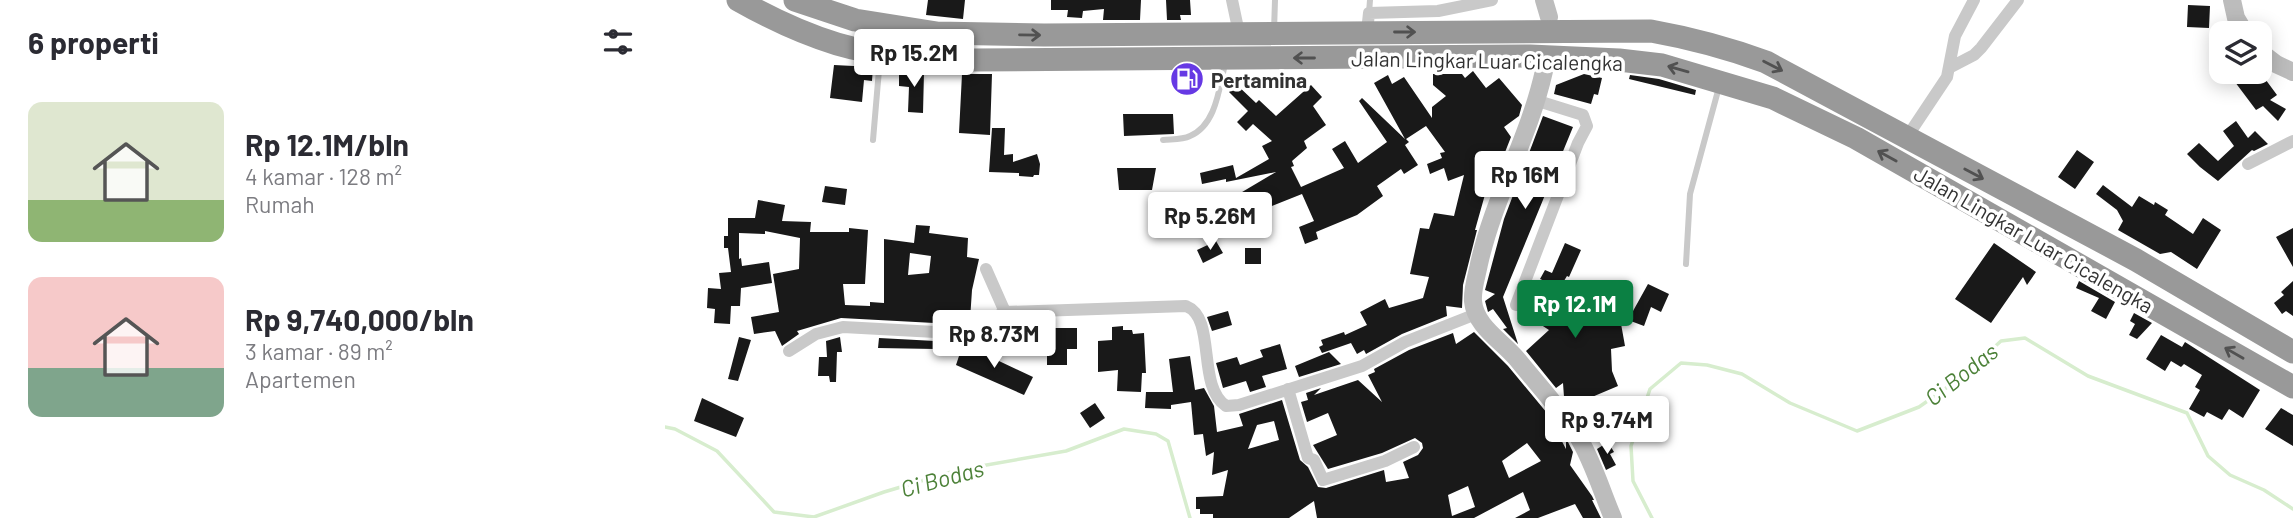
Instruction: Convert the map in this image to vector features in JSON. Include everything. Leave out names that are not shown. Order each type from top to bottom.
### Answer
[{"type":"highway","name":"Jalan Lingkar Luar Cicalengka","points":[[738,0],[837,44],[880,54],[972,60],[1530,56],[1662,65],[1773,98],[1856,138],[2293,387]]},
{"type":"highway","name":"Jalan Lingkar Luar Cicalengka","points":[[795,0],[855,20],[937,33],[1274,33],[1369,15],[1651,31],[1683,37],[1727,48],[1766,62],[2136,260],[2291,351]]},
{"type":"highway","points":[[2273,376],[2291,351]]},
{"type":"street","points":[[1233,0],[1239,33]]},
{"type":"street","points":[[1369,15],[1438,11],[1492,0]]},
{"type":"street","points":[[1907,138],[1947,78],[1950,51],[1955,36],[1974,0]]},
{"type":"street","points":[[1949,68],[1974,55],[2018,0]]},
{"type":"street","points":[[2232,0],[2238,21]]},
{"type":"street","points":[[2272,61],[2293,72]]},
{"type":"street","points":[[1544,71],[1538,101],[1495,208],[1472,296],[1476,314],[1514,356],[1577,435],[1595,470],[1613,518]]},
{"type":"street","points":[[1516,305],[1587,126],[1583,116],[1538,101]]},
{"type":"street","points":[[2248,164],[2293,141]]},
{"type":"street","points":[[986,270],[1005,312]]},
{"type":"street","points":[[789,351],[816,334],[843,327],[963,332],[1005,312],[1186,306],[1193,309],[1200,320],[1213,392],[1226,406],[1239,405],[1362,366],[1405,342],[1476,314]]},
{"type":"street","points":[[1288,389],[1308,458],[1314,460],[1323,480],[1385,461],[1414,447]]},
{"type":"lane","points":[[1274,33],[1275,0]]},
{"type":"lane","points":[[873,140],[880,54]]},
{"type":"lane","points":[[1163,140],[1188,138],[1202,129],[1210,118],[1218,95],[1226,59]]},
{"type":"lane","points":[[1686,264],[1690,194],[1720,81]]},
{"type":"building","points":[[928,0],[965,0],[963,19],[926,15]]},
{"type":"building","points":[[1051,0],[1141,0],[1140,20],[1103,20],[1104,9],[1083,11],[1082,18],[1067,17],[1068,10],[1051,10]]},
{"type":"building","points":[[1166,0],[1190,0],[1191,15],[1180,15],[1181,20],[1167,20]]},
{"type":"building","points":[[2188,5],[2210,6],[2209,28],[2187,27]]},
{"type":"building","points":[[834,65],[873,67],[872,81],[864,80],[862,102],[830,98]]},
{"type":"building","points":[[901,70],[924,72],[923,113],[908,112],[909,87],[899,86]]},
{"type":"building","points":[[1473,71],[1486,88],[1499,78],[1522,105],[1519,116],[1504,127],[1511,137],[1489,193],[1486,191],[1463,285],[1462,308],[1446,306],[1447,316],[1402,334],[1366,354],[1364,350],[1357,354],[1351,343],[1322,353],[1319,347],[1323,345],[1321,340],[1344,332],[1345,335],[1367,325],[1360,312],[1385,299],[1389,308],[1423,298],[1429,277],[1410,274],[1420,228],[1429,229],[1434,213],[1454,216],[1464,175],[1448,181],[1444,168],[1430,174],[1427,164],[1442,158],[1440,153],[1445,152],[1426,126],[1406,139],[1409,142],[1405,145],[1418,165],[1404,174],[1401,169],[1377,186],[1383,196],[1357,215],[1316,232],[1318,239],[1305,244],[1299,227],[1314,221],[1302,194],[1267,208],[1262,196],[1239,210],[1232,198],[1276,172],[1202,184],[1200,173],[1233,165],[1236,178],[1269,159],[1262,146],[1272,141],[1253,124],[1246,131],[1237,122],[1248,111],[1229,92],[1236,84],[1256,103],[1259,100],[1276,116],[1311,85],[1322,97],[1313,106],[1326,125],[1304,141],[1307,148],[1292,161],[1294,166],[1291,167],[1301,187],[1344,168],[1332,149],[1345,141],[1358,163],[1387,142],[1359,101],[1362,98],[1405,139],[1374,83],[1388,75],[1392,84],[1404,77],[1432,118],[1432,107],[1446,96],[1433,85],[1433,74],[1462,74],[1465,78]]},
{"type":"building","points":[[962,74],[992,74],[990,135],[959,133]]},
{"type":"building","points":[[1584,74],[1602,78],[1598,95],[1594,94],[1591,104],[1554,94],[1556,85]]},
{"type":"building","points":[[1630,75],[1659,79],[1696,90],[1695,95],[1629,79]]},
{"type":"building","points":[[2236,84],[2269,84],[2277,95],[2270,100],[2286,109],[2278,121],[2263,106],[2256,110]]},
{"type":"building","points":[[1123,114],[1173,114],[1174,134],[1124,136]]},
{"type":"building","points":[[1543,116],[1573,127],[1503,297],[1518,344],[1503,329],[1507,328],[1493,309],[1488,312],[1485,301],[1495,294],[1485,290],[1504,219]]},
{"type":"building","points":[[2236,121],[2248,138],[2255,131],[2268,144],[2252,150],[2218,181],[2187,154],[2199,143],[2218,161],[2234,146],[2223,131]]},
{"type":"building","points":[[992,128],[1005,128],[1004,155],[1013,154],[1013,162],[1037,154],[1039,175],[1033,177],[1019,176],[1019,173],[989,172]]},
{"type":"building","points":[[2077,150],[2094,162],[2075,189],[2058,177]]},
{"type":"building","points":[[1117,168],[1156,168],[1152,190],[1119,190]]},
{"type":"building","points":[[2103,185],[2132,207],[2139,196],[2154,205],[2155,202],[2168,210],[2165,215],[2193,234],[2203,218],[2221,230],[2197,269],[2171,252],[2160,254],[2118,230],[2123,221],[2117,210],[2096,194]]},
{"type":"building","points":[[825,186],[847,189],[845,205],[822,202]]},
{"type":"building","points":[[758,200],[785,205],[782,221],[811,222],[810,232],[849,232],[849,228],[868,230],[865,284],[843,284],[845,305],[870,306],[870,302],[884,303],[884,239],[914,243],[916,225],[930,226],[929,233],[968,238],[967,257],[979,259],[972,290],[970,320],[956,320],[953,324],[841,318],[797,331],[799,334],[782,346],[775,331],[754,334],[751,317],[779,312],[773,274],[799,269],[800,238],[765,231],[765,234],[739,233],[739,259],[741,258],[742,266],[769,262],[772,283],[741,288],[740,306],[731,306],[730,324],[714,323],[715,309],[707,308],[708,288],[721,289],[719,273],[731,272],[728,248],[724,248],[724,236],[728,236],[728,218],[755,218]],"holes":[[[910,253],[931,256],[929,273],[908,275]]]},
{"type":"building","points":[[2293,228],[2293,267],[2276,237]]},
{"type":"building","points":[[1216,241],[1223,253],[1203,263],[1197,250]]},
{"type":"building","points":[[1565,243],[1581,250],[1569,277],[1567,276],[1549,305],[1574,327],[1597,322],[1604,301],[1618,307],[1625,346],[1611,349],[1612,371],[1618,386],[1592,399],[1566,401],[1563,383],[1556,388],[1526,351],[1549,330],[1526,315],[1547,282],[1540,279],[1545,270],[1552,273]]},
{"type":"building","points":[[1994,243],[2036,272],[2027,285],[2023,277],[1991,323],[1955,299]]},
{"type":"building","points":[[1245,248],[1261,248],[1261,264],[1245,264]]},
{"type":"building","points":[[2079,281],[2115,302],[2106,319],[2091,311],[2099,298],[2076,288]]},
{"type":"building","points":[[2293,281],[2293,316],[2286,311],[2282,314],[2274,303],[2284,295],[2281,292]]},
{"type":"building","points":[[1648,284],[1669,294],[1661,312],[1651,307],[1644,326],[1628,320]]},
{"type":"building","points":[[1228,311],[1232,325],[1212,331],[1207,317]]},
{"type":"building","points":[[2134,313],[2152,323],[2137,339],[2129,335],[2135,324],[2130,321]]},
{"type":"building","points":[[998,325],[1077,328],[1077,349],[1067,349],[1067,365],[1047,365],[1047,349],[987,349],[986,331]]},
{"type":"building","points":[[1123,326],[1123,330],[1132,330],[1133,334],[1144,333],[1146,373],[1142,373],[1141,392],[1117,391],[1118,370],[1098,372],[1098,341],[1112,340],[1112,327]]},
{"type":"building","points":[[1474,332],[1508,366],[1547,413],[1566,449],[1566,438],[1573,452],[1570,465],[1592,496],[1601,518],[1583,518],[1575,504],[1538,518],[1515,518],[1530,510],[1523,492],[1474,518],[1317,518],[1314,501],[1289,518],[1213,518],[1213,514],[1200,514],[1200,509],[1196,509],[1196,497],[1223,496],[1228,470],[1212,475],[1214,452],[1206,456],[1203,434],[1194,435],[1191,402],[1171,405],[1171,409],[1145,408],[1146,392],[1173,392],[1169,359],[1190,356],[1195,390],[1204,388],[1214,406],[1217,432],[1243,426],[1239,414],[1282,400],[1300,460],[1308,467],[1318,487],[1326,488],[1384,470],[1386,482],[1409,478],[1403,462],[1418,455],[1423,448],[1422,443],[1415,438],[1382,453],[1328,469],[1313,445],[1337,435],[1328,413],[1307,422],[1301,402],[1308,400],[1306,393],[1321,388],[1314,395],[1358,380],[1382,402],[1368,375],[1375,372],[1374,369],[1409,350],[1453,333],[1456,344]],"holes":[[[1274,421],[1279,440],[1248,449],[1257,425]],[[1527,443],[1541,461],[1509,478],[1502,461]],[[1468,486],[1475,507],[1452,516],[1448,495]]]},
{"type":"building","points":[[2161,335],[2182,347],[2185,342],[2260,390],[2243,418],[2229,409],[2222,420],[2207,412],[2204,417],[2189,409],[2200,390],[2195,387],[2202,375],[2184,364],[2181,367],[2171,361],[2165,371],[2146,359]]},
{"type":"building","points":[[739,337],[751,340],[738,381],[728,379]]},
{"type":"building","points":[[840,337],[842,352],[837,352],[836,382],[830,382],[829,376],[818,376],[819,357],[827,357],[826,341]]},
{"type":"building","points":[[879,338],[954,342],[954,347],[935,345],[935,349],[878,348]]},
{"type":"building","points":[[963,344],[1033,377],[1024,395],[956,365]]},
{"type":"building","points":[[1280,344],[1287,369],[1262,376],[1266,387],[1250,392],[1246,381],[1223,388],[1216,363],[1237,357],[1240,365],[1263,357],[1260,350]]},
{"type":"building","points":[[1329,352],[1341,364],[1299,377],[1295,366]]},
{"type":"building","points":[[702,398],[744,418],[736,437],[694,421]]},
{"type":"building","points":[[1095,403],[1105,418],[1090,428],[1080,413]]},
{"type":"building","points":[[2281,408],[2293,415],[2293,446],[2265,429]]},
{"type":"building","points":[[1608,442],[1614,452],[1610,454],[1616,465],[1606,470],[1597,449]]},
{"type":"waterway","name":"Ci Bodas","points":[[1652,518],[1633,481],[1631,446],[1650,389],[1681,363],[1707,365],[1742,374],[1790,403],[1857,431],[1919,407],[1959,379],[2001,341],[2025,338],[2088,376],[2187,413],[2208,456],[2230,475],[2264,490],[2293,509]]},
{"type":"waterway","name":"Ci Bodas","points":[[665,427],[675,429],[717,451],[774,512],[814,517],[958,470],[1066,451],[1124,429],[1156,434],[1168,441],[1190,518]]},
{"type":"place","name":"Pertamina","points":[[1187,79]]}]
